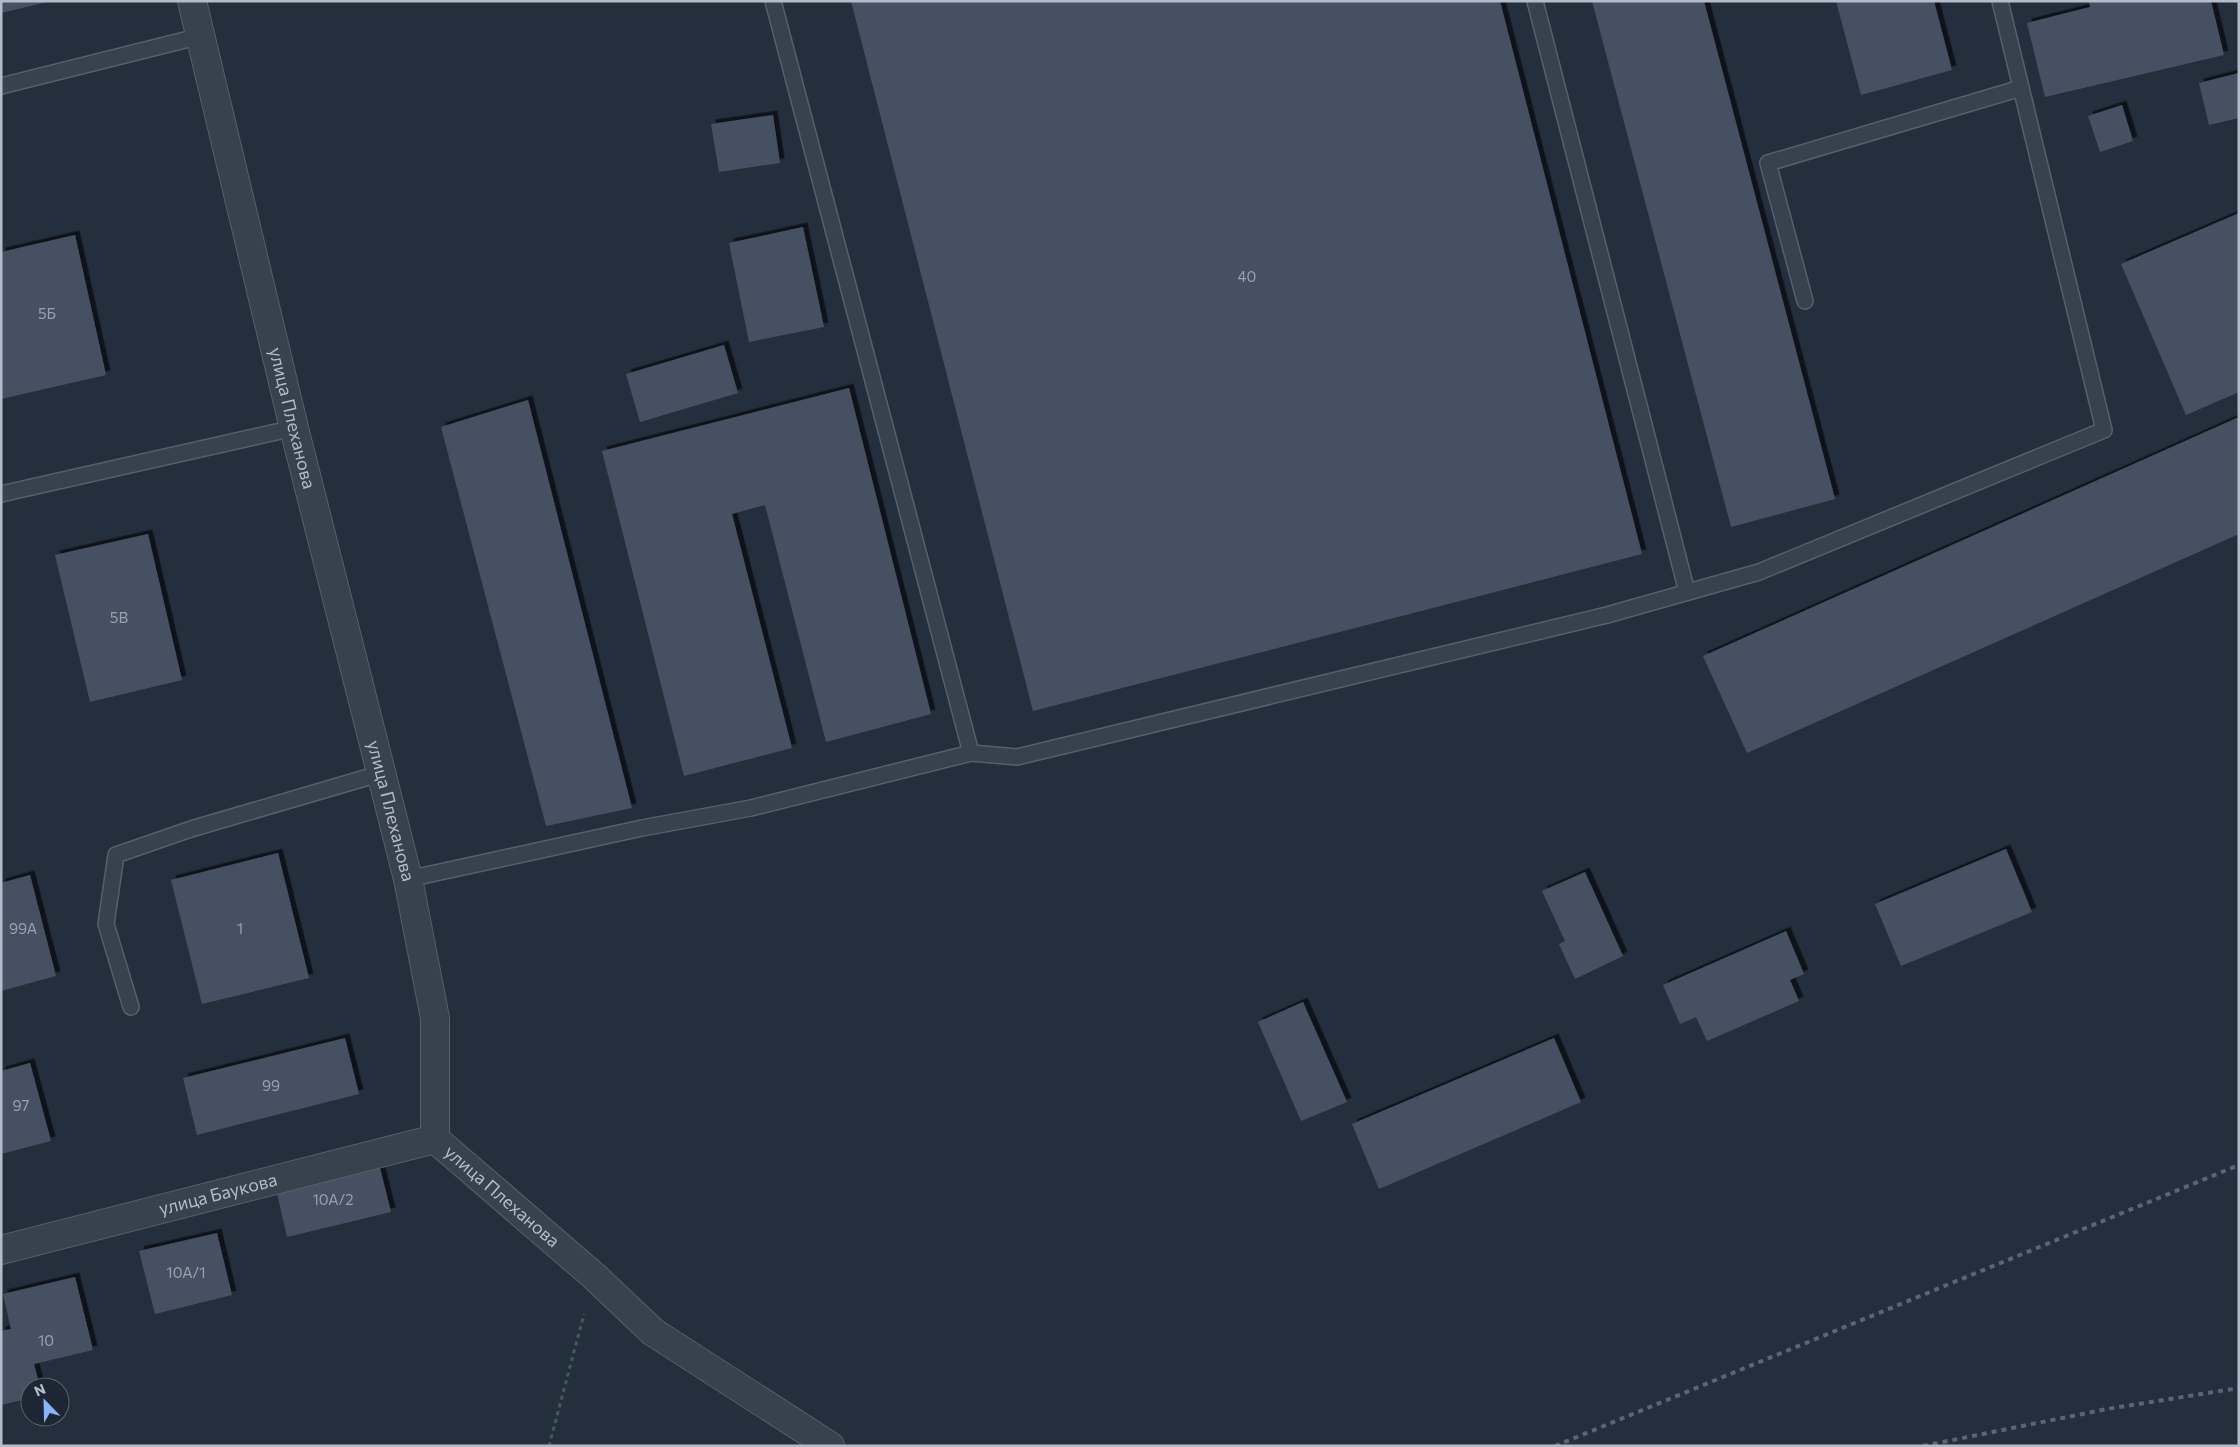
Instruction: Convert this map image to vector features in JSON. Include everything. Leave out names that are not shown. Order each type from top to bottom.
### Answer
[{"type":"street","name":"улица Плеханова","points":[[192,1],[202,36],[294,428],[408,879],[435,1018],[436,1139],[594,1276],[653,1332],[830,1446]]},
{"type":"street","name":"улица Баукова","points":[[1,1250],[436,1139]]},
{"type":"lane","points":[[773,1],[971,753]]},
{"type":"lane","points":[[1535,1],[1687,592]]},
{"type":"lane","points":[[408,879],[642,828],[751,808],[971,753],[1017,756],[1607,615],[1759,572],[2104,430],[2000,1]]},
{"type":"lane","points":[[1,86],[202,36]]},
{"type":"lane","points":[[1806,301],[1768,163],[2021,88]]},
{"type":"lane","points":[[1,494],[294,428]]},
{"type":"lane","points":[[131,1007],[106,924],[116,855],[191,829],[382,773]]},
{"type":"path","points":[[549,1446],[594,1276]]},
{"type":"building","points":[[1,1],[47,1],[47,2],[1,13]]},
{"type":"building","points":[[851,1],[1500,1],[1642,554],[1033,711]]},
{"type":"building","points":[[1592,1],[1704,1],[1835,499],[1731,527]]},
{"type":"building","points":[[1836,1],[1934,1],[1952,70],[1861,95]]},
{"type":"building","points":[[2089,1],[2211,1],[2224,55],[2045,97],[2027,23],[2090,7]]},
{"type":"building","points":[[2239,73],[2239,118],[2209,125],[2199,83]]},
{"type":"building","points":[[2122,105],[2133,141],[2100,152],[2088,116]]},
{"type":"building","points":[[773,115],[780,163],[719,172],[711,124]]},
{"type":"building","points":[[2239,213],[2239,392],[2186,415],[2121,264]]},
{"type":"building","points":[[803,227],[824,327],[749,342],[729,243]]},
{"type":"building","points":[[75,235],[106,375],[1,399],[1,252]]},
{"type":"building","points":[[724,345],[738,393],[640,422],[626,374]]},
{"type":"building","points":[[849,388],[931,714],[826,742],[765,505],[732,514],[792,748],[684,776],[602,451]]},
{"type":"building","points":[[528,400],[632,808],[546,826],[441,427]]},
{"type":"building","points":[[2239,417],[2239,534],[1747,753],[1703,656]]},
{"type":"building","points":[[148,534],[182,680],[90,702],[55,555]]},
{"type":"building","points":[[2006,849],[2032,912],[1901,966],[1875,904]]},
{"type":"building","points":[[278,853],[309,978],[202,1004],[171,880]]},
{"type":"building","points":[[1585,872],[1623,956],[1575,979],[1559,944],[1565,941],[1542,891]]},
{"type":"building","points":[[30,875],[56,976],[1,991],[1,883]]},
{"type":"building","points":[[1786,931],[1804,974],[1790,980],[1799,1001],[1707,1041],[1696,1017],[1680,1024],[1663,985]]},
{"type":"building","points":[[1303,1002],[1347,1102],[1301,1121],[1258,1022]]},
{"type":"building","points":[[345,1038],[359,1094],[197,1135],[183,1078]]},
{"type":"building","points":[[1554,1038],[1581,1102],[1379,1189],[1352,1124]]},
{"type":"building","points":[[30,1063],[51,1141],[1,1154],[1,1071]]},
{"type":"building","points":[[379,1164],[391,1212],[287,1237],[276,1189]]},
{"type":"building","points":[[217,1233],[232,1295],[155,1314],[139,1251]]},
{"type":"building","points":[[75,1277],[93,1350],[34,1364],[37,1377],[20,1377],[20,1400],[1,1405],[1,1331],[11,1329],[3,1294]]},
{"type":"railway","points":[[1555,1446],[2239,1165]]},
{"type":"railway","points":[[1923,1446],[2107,1409],[2239,1388]]}]
